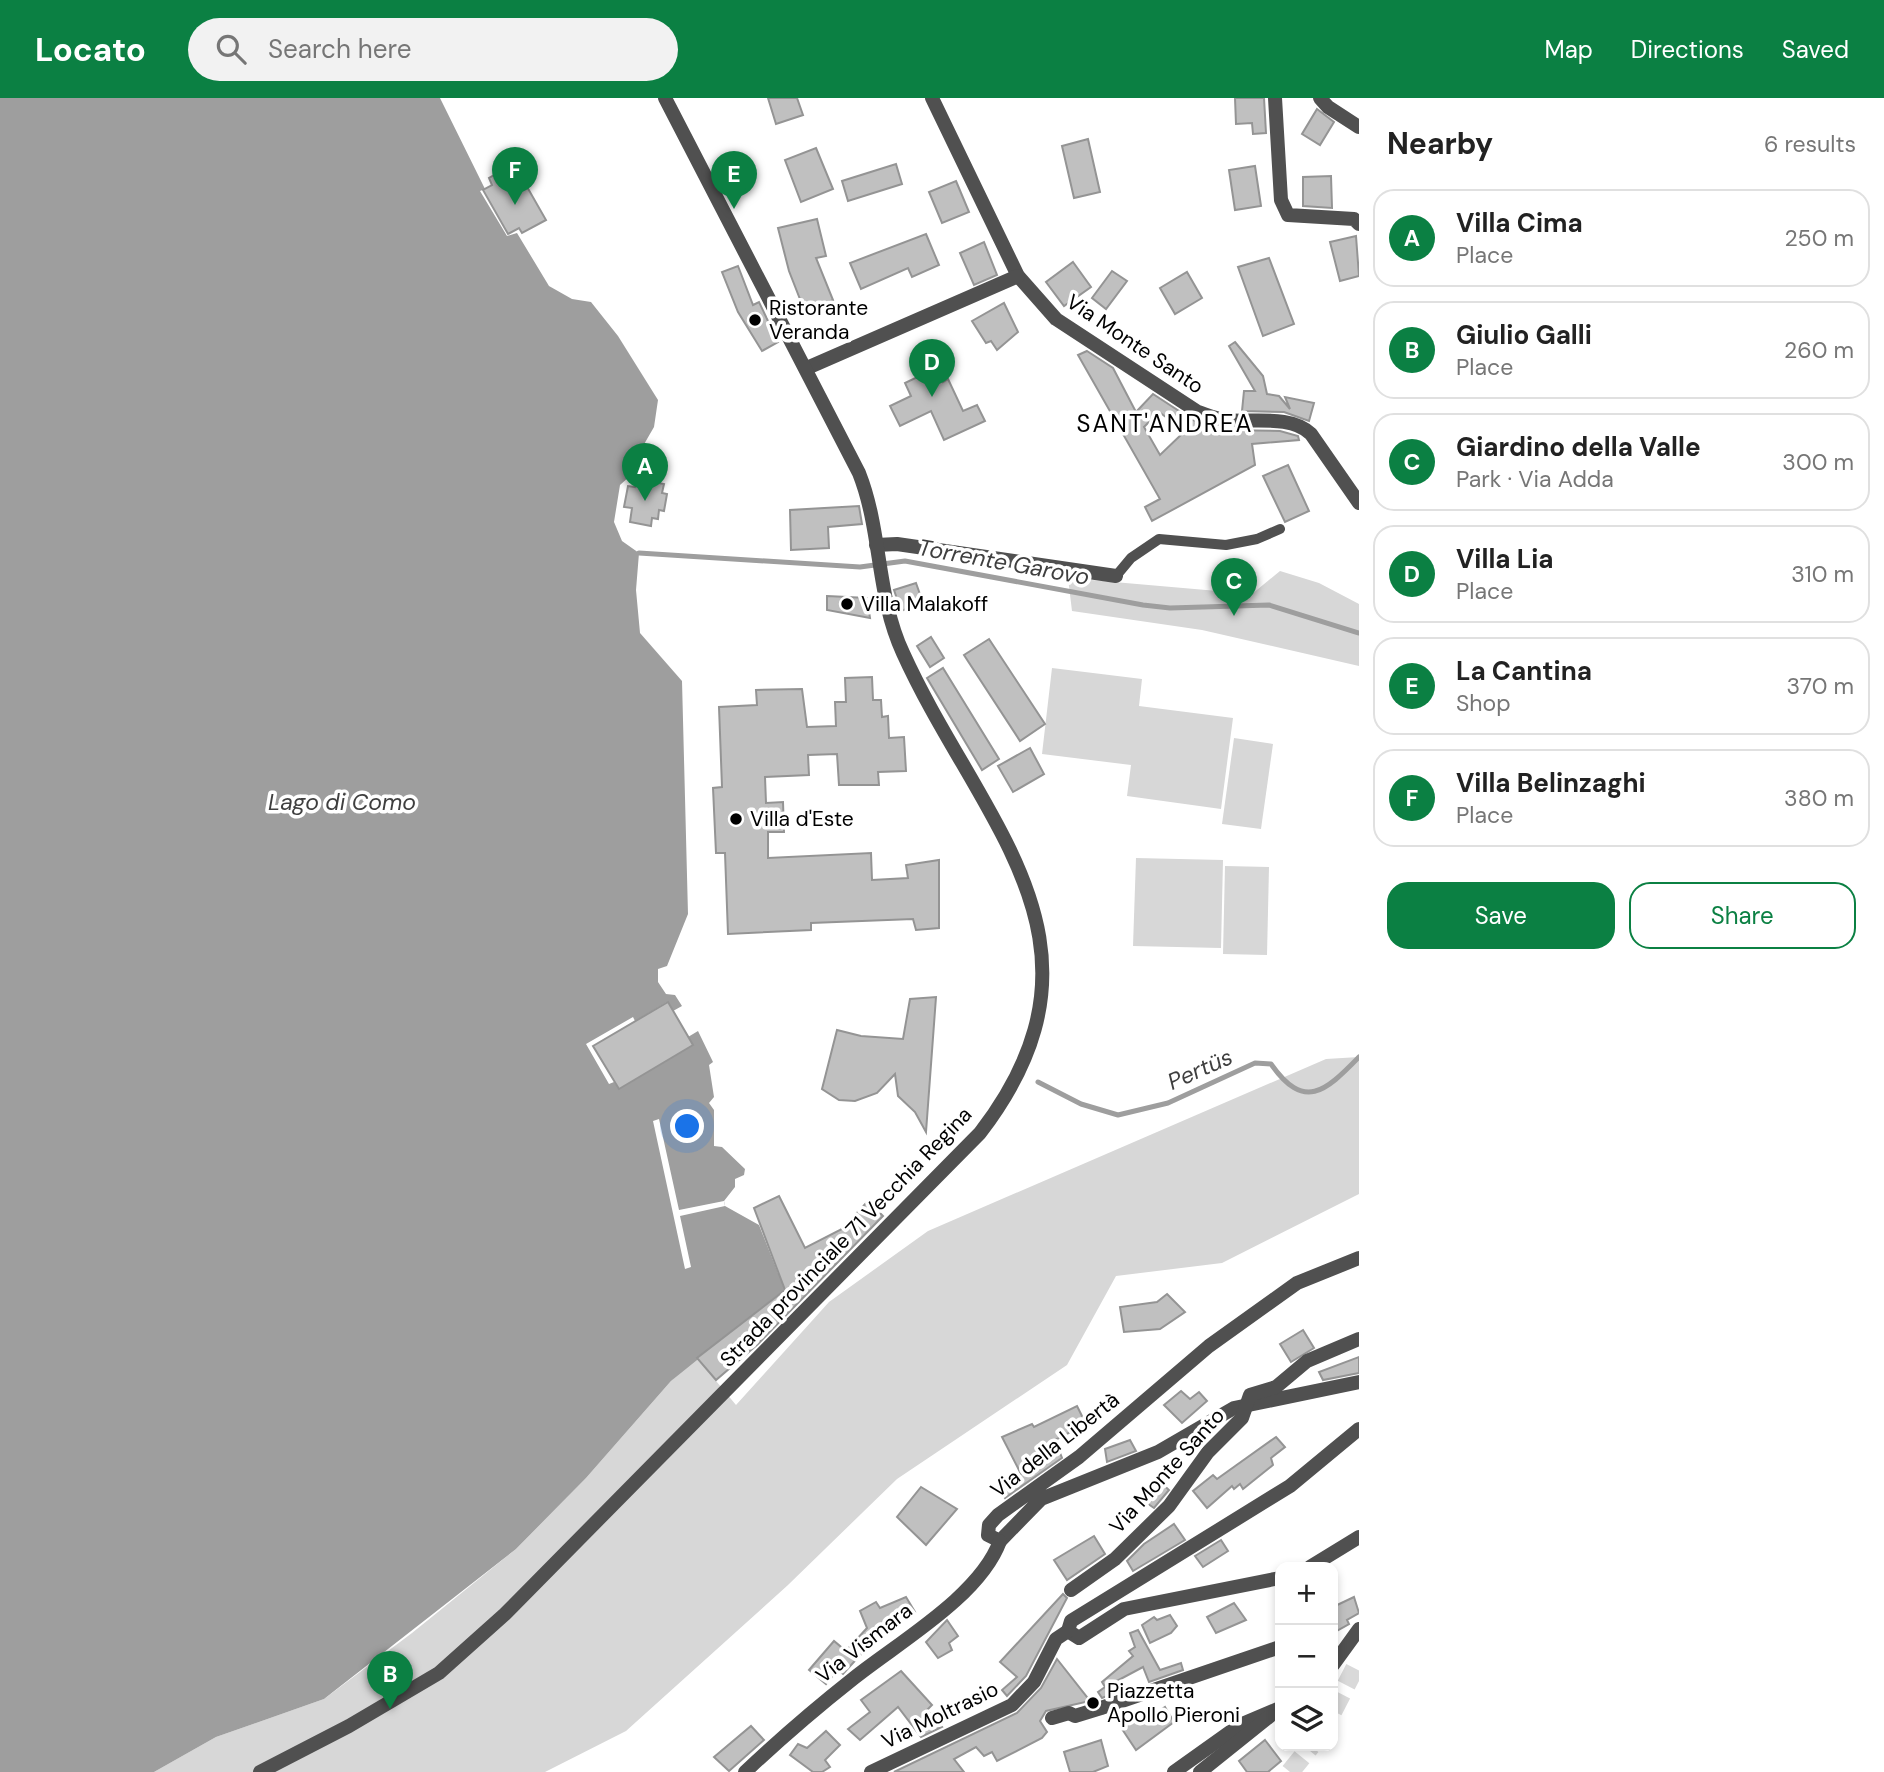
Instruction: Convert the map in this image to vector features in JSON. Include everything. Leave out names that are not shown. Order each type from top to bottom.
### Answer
[{"type":"street","name":"Strada provinciale 71 Vecchia Regina","points":[[260,1772],[349,1726],[439,1673],[505,1614],[956,1158],[998,1109],[1014,1080],[1034,1028],[1040,1000],[1040,942],[1035,913],[1023,874],[903,655],[887,615],[871,513],[859,473],[665,98]]},
{"type":"street","name":"Via Monte Santo","points":[[932,98],[1018,276],[1056,319],[1198,412],[1222,420],[1282,422],[1307,429],[1359,503]]},
{"type":"street","points":[[1275,98],[1281,201],[1288,215],[1354,219],[1359,223]]},
{"type":"street","points":[[1320,98],[1359,127]]},
{"type":"street","points":[[807,368],[1018,276]]},
{"type":"street","points":[[876,550],[897,544],[1116,576]]},
{"type":"street","name":"Via della Libertà","points":[[1359,1258],[1297,1283],[1209,1346],[1079,1457],[998,1515],[989,1525],[988,1535],[1000,1541],[1041,1499],[1158,1452],[1225,1413],[1359,1382]]},
{"type":"street","name":"Via Monte Santo","points":[[1072,1590],[1115,1559],[1161,1514],[1208,1452],[1242,1418],[1250,1395],[1276,1387],[1307,1361],[1359,1339]]},
{"type":"street","points":[[1275,1579],[1125,1609],[1079,1638],[1068,1631],[1071,1621],[1100,1601],[1290,1486],[1359,1429]]},
{"type":"street","points":[[1318,1562],[1359,1537]]},
{"type":"street","name":"Via Vismara","points":[[745,1772],[792,1727],[957,1598],[983,1571],[1000,1541]]},
{"type":"street","name":"Via Moltrasio","points":[[871,1772],[1012,1705],[1026,1693],[1056,1639],[1068,1631]]},
{"type":"street","points":[[1338,1658],[1354,1634]]},
{"type":"street","points":[[1052,1718],[1101,1708],[1275,1649]]},
{"type":"street","points":[[1174,1772],[1240,1725],[1275,1710]]},
{"type":"street","points":[[1200,1772],[1269,1720],[1275,1711]]},
{"type":"lane","points":[[1116,576],[1132,558],[1159,539],[1226,545],[1257,539],[1280,529]]},
{"type":"shaded area","points":[[1280,571],[1319,583],[1359,604],[1359,666],[1202,630],[1072,611],[1068,578],[1252,594]]},
{"type":"shaded area","points":[[1052,668],[1142,679],[1139,706],[1233,718],[1221,809],[1127,796],[1131,765],[1042,754]]},
{"type":"shaded area","points":[[1234,738],[1273,744],[1261,829],[1222,824]]},
{"type":"shaded area","points":[[1136,858],[1223,860],[1221,948],[1133,946]]},
{"type":"shaded area","points":[[1225,866],[1269,867],[1267,955],[1223,954]]},
{"type":"shaded area","points":[[1359,1057],[1359,1194],[1222,1263],[1116,1276],[1067,1365],[897,1479],[788,1585],[626,1731],[545,1772],[154,1772],[216,1737],[324,1699],[412,1633],[516,1549],[586,1478],[671,1381],[697,1358],[736,1405],[829,1302],[928,1231],[1326,1059]]},
{"type":"water","name":"Lago di Como","points":[[0,98],[440,98],[485,189],[480,191],[507,236],[517,233],[549,286],[572,299],[591,302],[618,336],[658,400],[654,427],[643,446],[640,467],[620,485],[614,522],[622,541],[639,553],[636,590],[640,633],[682,681],[688,914],[667,966],[658,969],[658,982],[666,994],[675,995],[682,1006],[673,1011],[667,1002],[635,1021],[633,1017],[586,1044],[609,1084],[614,1082],[619,1089],[693,1045],[688,1037],[698,1031],[713,1062],[709,1065],[714,1097],[709,1103],[714,1110],[714,1146],[722,1147],[745,1169],[744,1175],[735,1179],[735,1187],[724,1201],[725,1206],[759,1225],[778,1273],[802,1260],[784,1298],[779,1294],[671,1381],[586,1478],[516,1549],[324,1699],[216,1737],[154,1772],[0,1772]]},
{"type":"pier","points":[[659,1119],[679,1210],[724,1201],[725,1206],[680,1216],[691,1267],[685,1269],[653,1121]]},
{"type":"building","points":[[768,98],[797,98],[803,115],[776,124]]},
{"type":"building","points":[[1235,98],[1264,98],[1266,133],[1253,134],[1252,123],[1236,124]]},
{"type":"building","points":[[1317,109],[1334,122],[1320,145],[1302,134]]},
{"type":"building","points":[[1088,139],[1100,192],[1074,198],[1062,146]]},
{"type":"building","points":[[816,148],[833,189],[801,202],[785,160]]},
{"type":"building","points":[[514,164],[546,220],[522,233],[519,228],[508,234],[483,190],[492,185],[489,178]]},
{"type":"building","points":[[896,164],[902,184],[848,201],[842,181]]},
{"type":"building","points":[[1255,166],[1261,206],[1235,210],[1229,170]]},
{"type":"building","points":[[1331,176],[1332,208],[1303,206],[1303,177]]},
{"type":"building","points":[[956,181],[969,212],[942,223],[929,192]]},
{"type":"building","points":[[817,219],[826,256],[816,258],[833,300],[805,312],[789,271],[778,228]]},
{"type":"building","points":[[926,234],[939,265],[912,277],[908,268],[861,289],[850,263]]},
{"type":"building","points":[[1356,236],[1359,276],[1340,281],[1330,242]]},
{"type":"building","points":[[984,242],[997,275],[974,285],[960,253]]},
{"type":"building","points":[[1269,258],[1294,324],[1263,336],[1238,267]]},
{"type":"building","points":[[1073,262],[1091,287],[1064,306],[1046,282]]},
{"type":"building","points":[[738,266],[753,305],[759,302],[778,342],[762,351],[738,312],[722,272]]},
{"type":"building","points":[[1112,271],[1127,281],[1106,309],[1092,298]]},
{"type":"building","points":[[1187,272],[1202,298],[1175,314],[1160,288]]},
{"type":"building","points":[[1004,303],[1018,332],[997,350],[991,341],[986,343],[972,321]]},
{"type":"building","points":[[1235,342],[1263,376],[1267,394],[1279,396],[1290,409],[1285,397],[1314,403],[1309,421],[1284,412],[1242,411],[1244,391],[1255,391],[1229,346]]},
{"type":"building","points":[[1087,351],[1113,368],[1136,412],[1153,394],[1193,420],[1209,426],[1224,430],[1280,431],[1298,436],[1299,440],[1252,444],[1255,465],[1152,521],[1145,507],[1160,499],[1078,355]],"holes":[[[1159,412],[1185,431],[1160,455],[1144,427]]]},
{"type":"building","points":[[936,368],[943,382],[948,379],[963,411],[977,405],[985,421],[944,440],[931,411],[900,426],[890,406],[911,396],[905,383]]},
{"type":"building","points":[[1288,465],[1309,511],[1285,522],[1263,476]]},
{"type":"building","points":[[637,472],[659,476],[658,483],[664,484],[662,493],[667,494],[664,511],[659,510],[658,519],[652,518],[651,526],[630,522],[632,508],[624,507],[628,486],[635,487]]},
{"type":"building","points":[[859,506],[862,524],[828,527],[829,548],[791,550],[790,510]]},
{"type":"building","points":[[916,583],[923,603],[901,611],[894,590]]},
{"type":"building","name":"Villa Malakoff","points":[[827,596],[867,598],[870,618],[827,610]]},
{"type":"building","points":[[931,637],[944,658],[930,667],[917,646]]},
{"type":"building","points":[[989,639],[1045,724],[1020,741],[964,655]]},
{"type":"building","points":[[943,668],[999,759],[982,770],[927,678]]},
{"type":"building","points":[[872,677],[873,700],[881,700],[882,717],[888,716],[889,738],[904,737],[906,771],[878,772],[879,785],[839,785],[837,754],[808,755],[809,775],[765,777],[766,803],[783,802],[784,832],[768,832],[768,858],[871,853],[872,880],[908,878],[906,865],[939,860],[939,928],[916,930],[913,919],[811,923],[811,930],[728,934],[725,853],[716,853],[713,788],[722,787],[719,707],[757,705],[756,690],[802,689],[807,727],[836,726],[835,702],[846,702],[845,678]]},
{"type":"building","points":[[1030,748],[1044,774],[1013,792],[998,766]]},
{"type":"building","points":[[936,997],[926,1132],[915,1112],[898,1096],[895,1074],[877,1093],[855,1101],[839,1100],[822,1089],[837,1030],[861,1036],[903,1039],[910,999]]},
{"type":"building","points":[[668,1002],[693,1045],[619,1089],[593,1046]]},
{"type":"building","points":[[779,1196],[805,1248],[842,1229],[868,1201],[883,1216],[758,1344],[716,1380],[697,1358],[785,1290],[754,1208]]},
{"type":"building","points":[[1167,1294],[1185,1312],[1160,1329],[1124,1332],[1120,1307],[1157,1302]]},
{"type":"building","points":[[1303,1330],[1314,1348],[1291,1362],[1280,1344]]},
{"type":"building","points":[[1359,1357],[1359,1373],[1323,1380],[1319,1372]]},
{"type":"building","points":[[1181,1391],[1190,1399],[1199,1392],[1207,1401],[1182,1423],[1164,1405]]},
{"type":"building","points":[[1077,1406],[1086,1424],[1055,1440],[1062,1458],[1005,1498],[998,1488],[1021,1474],[1002,1437],[1032,1424],[1034,1427]]},
{"type":"building","points":[[1276,1437],[1285,1447],[1271,1458],[1273,1465],[1243,1489],[1240,1484],[1234,1489],[1232,1486],[1207,1508],[1193,1491],[1213,1475],[1217,1479]]},
{"type":"building","points":[[1130,1440],[1136,1451],[1107,1462],[1105,1449]]},
{"type":"building","points":[[1157,1479],[1169,1490],[1154,1508],[1141,1499]]},
{"type":"building","points":[[921,1487],[957,1509],[926,1545],[897,1517]]},
{"type":"building","points":[[1174,1524],[1185,1540],[1133,1571],[1127,1561],[1144,1544]]},
{"type":"building","points":[[1094,1536],[1105,1554],[1067,1580],[1054,1560]]},
{"type":"building","points":[[1221,1540],[1228,1551],[1203,1567],[1195,1556]]},
{"type":"building","points":[[1063,1594],[1067,1598],[1026,1676],[1007,1696],[1002,1690],[1017,1677],[1000,1662]]},
{"type":"building","points":[[906,1597],[915,1612],[857,1647],[863,1652],[843,1674],[838,1670],[826,1684],[809,1670],[834,1641],[846,1651],[867,1628],[860,1611],[876,1602],[880,1608]]},
{"type":"building","points":[[1354,1597],[1359,1613],[1347,1620],[1349,1624],[1338,1630],[1338,1625],[1338,1605]]},
{"type":"building","points":[[1234,1603],[1246,1620],[1216,1633],[1207,1617]]},
{"type":"building","points":[[1170,1615],[1177,1626],[1171,1633],[1150,1643],[1142,1625],[1154,1617],[1157,1620]]},
{"type":"building","points":[[947,1620],[958,1636],[949,1643],[952,1650],[938,1658],[926,1642]]},
{"type":"building","points":[[1138,1630],[1160,1670],[1181,1663],[1183,1670],[1149,1682],[1143,1667],[1113,1683],[1117,1692],[1102,1698],[1098,1692],[1105,1687],[1102,1682],[1133,1656],[1129,1651],[1135,1647],[1130,1633]]},
{"type":"building","points":[[1057,1659],[1090,1701],[1046,1711],[1040,1721],[1047,1732],[1042,1738],[997,1761],[992,1752],[984,1756],[976,1747],[954,1759],[964,1772],[894,1772],[1017,1713],[1041,1688]]},
{"type":"building","points":[[901,1671],[932,1705],[927,1710],[942,1727],[921,1737],[898,1707],[860,1740],[848,1729],[870,1712],[861,1700]]},
{"type":"building","points":[[1165,1707],[1174,1722],[1136,1750],[1122,1729],[1140,1716],[1144,1721]]},
{"type":"building","points":[[751,1726],[764,1740],[729,1771],[714,1757]]},
{"type":"building","points":[[826,1731],[840,1745],[825,1760],[830,1767],[822,1772],[813,1772],[790,1755],[798,1744],[807,1748]]},
{"type":"building","points":[[1101,1740],[1108,1766],[1093,1772],[1070,1772],[1064,1752]]},
{"type":"building","points":[[1265,1740],[1281,1761],[1268,1772],[1247,1772],[1239,1761]]},
{"type":"waterway","name":"Torrente Garovo","points":[[639,553],[860,567],[905,561],[1143,605],[1170,608],[1269,605],[1359,633]]},
{"type":"waterway","name":"Pertüs","points":[[1038,1082],[1081,1104],[1118,1115],[1168,1103],[1255,1063],[1271,1064],[1294,1088],[1304,1092],[1315,1091],[1336,1079],[1359,1057]]},
{"type":"tunnel","points":[[1338,1701],[1359,1660]]},
{"type":"tunnel","points":[[1290,1772],[1307,1751]]},
{"type":"place","name":"Villa Belinzaghi","points":[[515,205]]},
{"type":"place","name":"La Cantina","points":[[734,209]]},
{"type":"place","name":"Ristorante Veranda","points":[[755,320]]},
{"type":"place","name":"Villa Lia","points":[[932,397]]},
{"type":"place","name":"Villa Cima","points":[[645,501]]},
{"type":"place","name":"Villa Malakoff","points":[[847,604]]},
{"type":"place","name":"Giardino della Valle","points":[[1234,616]]},
{"type":"place","name":"Villa d'Este","points":[[736,819]]},
{"type":"place","name":"Piazzetta Apollo Pieroni","points":[[1093,1703]]},
{"type":"place","name":"Giulio Galli","points":[[390,1709]]},
{"type":"district","name":"SANT'ANDREA","points":[[1165,423]]}]
